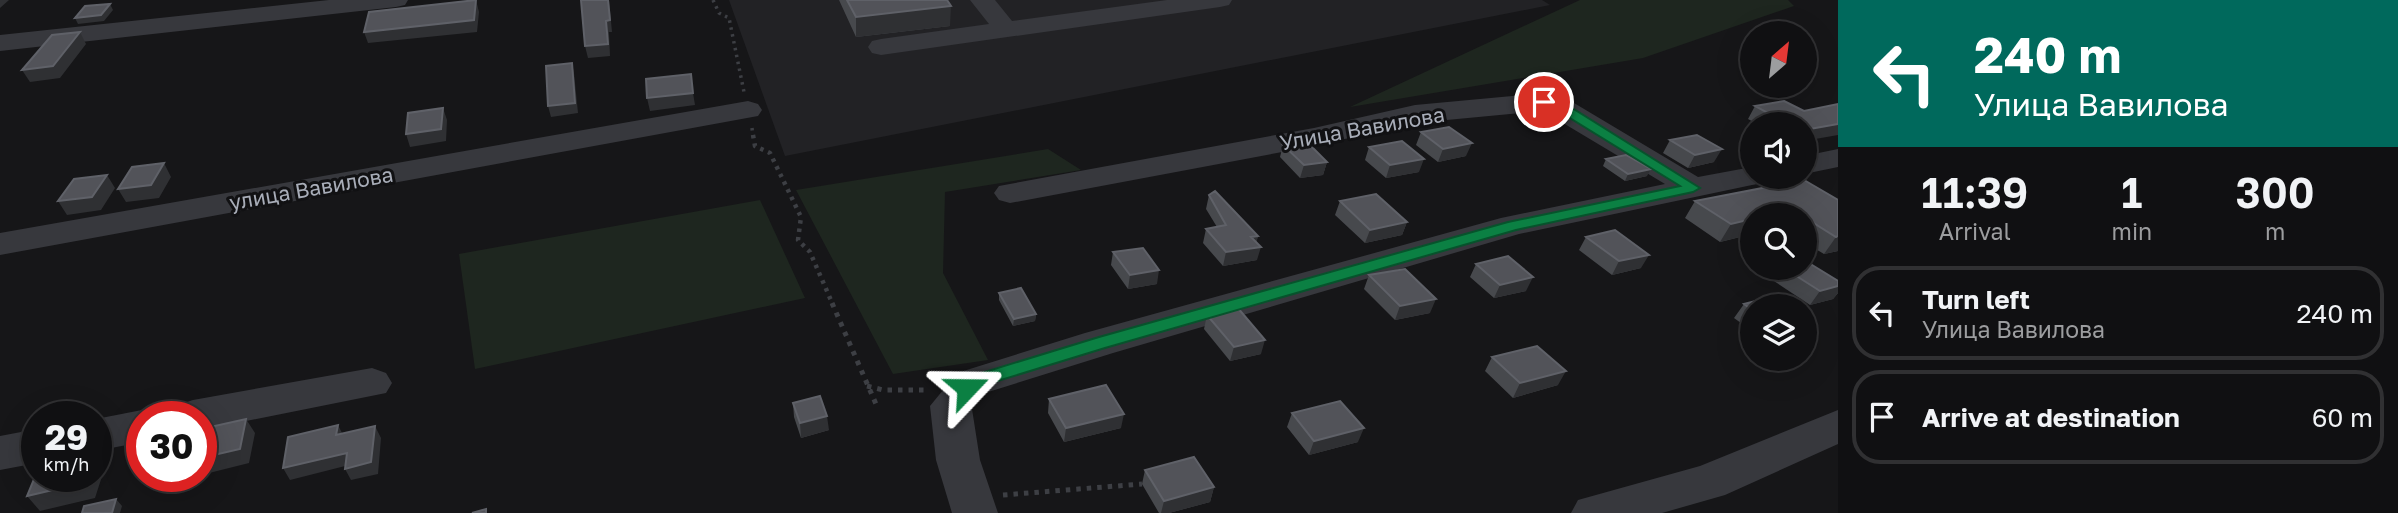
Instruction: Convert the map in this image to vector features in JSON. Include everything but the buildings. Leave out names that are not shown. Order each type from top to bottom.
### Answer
[{"type":"street","points":[[0,43],[396,0]]},
{"type":"street","points":[[982,0],[1006,30]]},
{"type":"street","points":[[881,47],[1220,0]]},
{"type":"street","name":"Улица Вавилова","points":[[1010,192],[1314,138],[1415,114],[1544,102],[1559,106],[1693,188]]},
{"type":"street","name":"улица Вавилова","points":[[0,244],[748,110]]},
{"type":"street","points":[[1817,162],[1838,158]]},
{"type":"street","points":[[973,508],[958,460],[951,407],[971,383],[1099,343],[1513,225],[1740,178]]},
{"type":"street","points":[[217,412],[372,383]]},
{"type":"street","points":[[1594,513],[1709,482],[1838,426]]},
{"type":"street","points":[[0,453],[21,449]]},
{"type":"path","points":[[713,0],[719,13],[729,19],[755,146],[770,153],[801,217],[798,240],[810,252],[876,404]]},
{"type":"path","points":[[866,386],[883,390],[935,391],[967,388]]},
{"type":"path","points":[[973,508],[1019,492],[1142,484]]},
{"type":"shaded area","points":[[729,0],[1542,0],[1550,5],[785,156]]},
{"type":"shaded area","points":[[1580,0],[1788,0],[1794,6],[1750,21],[1740,21],[1740,25],[1643,58],[1350,107]]},
{"type":"shaded area","points":[[1048,149],[1081,170],[945,192],[943,273],[988,360],[893,374],[796,190]]},
{"type":"shaded area","points":[[760,200],[805,298],[475,369],[459,254]]},
{"type":"route","points":[[967,388],[971,383],[1099,343],[1513,225],[1693,188],[1559,106],[1544,102]]}]
